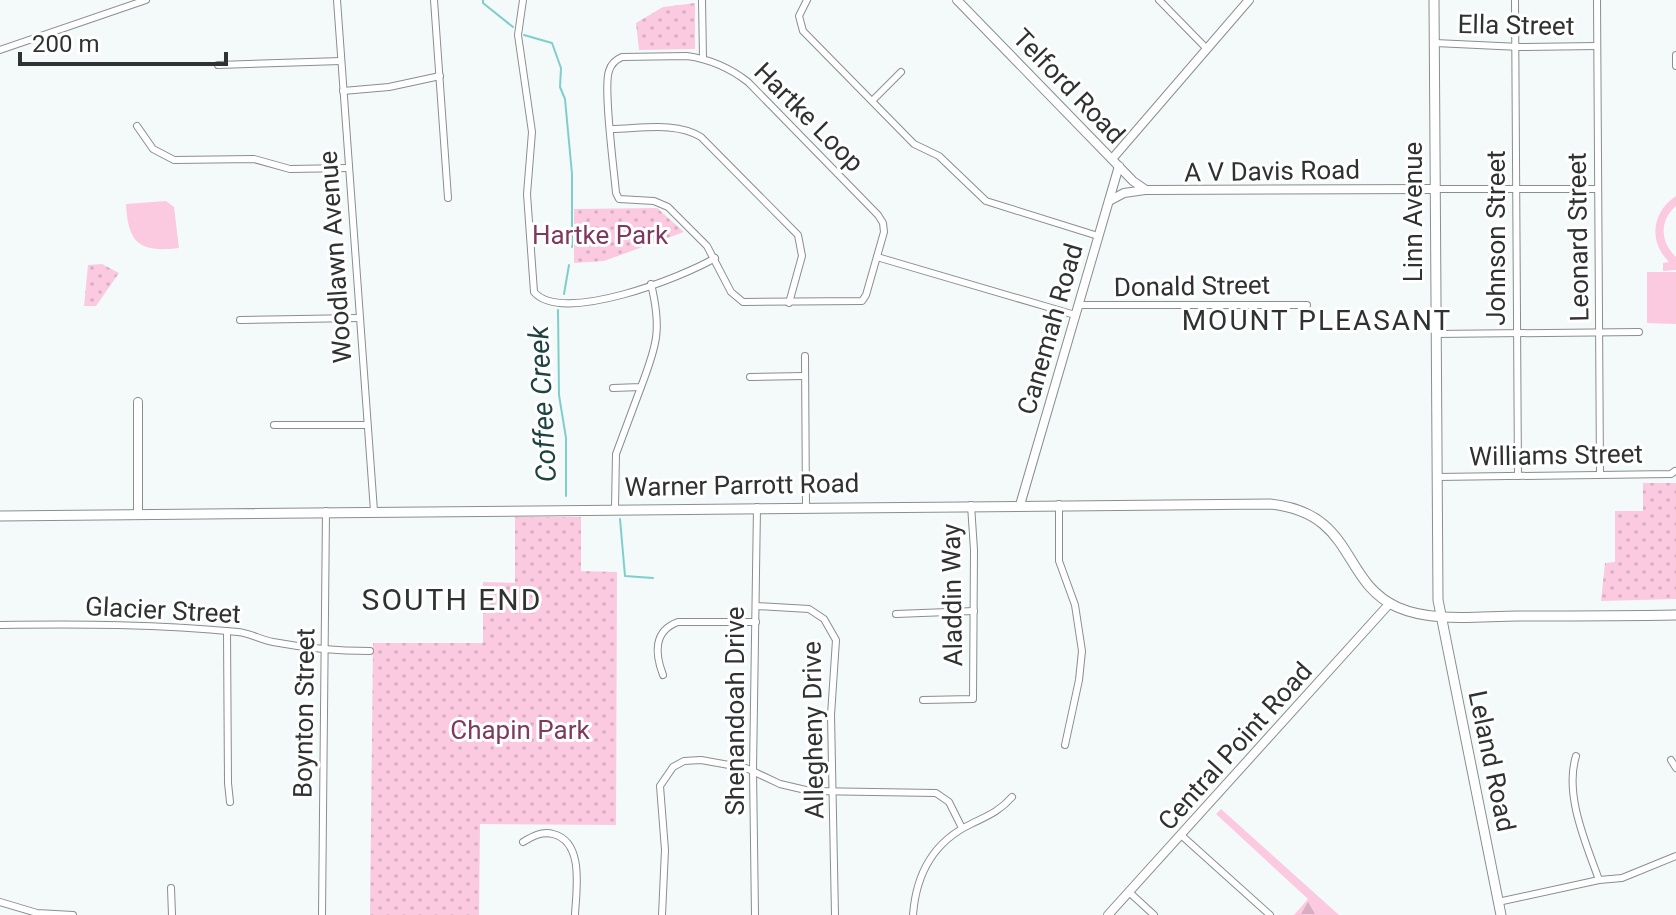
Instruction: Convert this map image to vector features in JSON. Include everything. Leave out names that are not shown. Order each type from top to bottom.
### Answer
[{"type":"main road","name":"Linn Avenue","points":[[1434,0],[1440,616]]},
{"type":"main road","name":"Warner Parrott Road","points":[[0,516],[1249,503],[1281,505],[1317,519],[1342,542],[1360,573],[1390,603],[1409,612],[1440,616],[1676,615]]},
{"type":"main road","name":"Leland Road","points":[[1440,616],[1501,915]]},
{"type":"street","points":[[0,50],[146,0]]},
{"type":"street","name":"Woodlawn Avenue","points":[[337,0],[374,511]]},
{"type":"street","points":[[434,0],[448,198]]},
{"type":"street","points":[[523,0],[518,35],[532,132],[527,194],[534,292],[549,303],[584,303],[616,298],[715,258]]},
{"type":"street","points":[[702,0],[703,58]]},
{"type":"street","points":[[807,0],[799,16],[803,31],[914,144],[939,156],[986,201],[1098,236]]},
{"type":"street","name":"Telford Road","points":[[957,0],[1116,163]]},
{"type":"street","points":[[1159,0],[1207,49]]},
{"type":"street","points":[[1116,163],[1249,0]]},
{"type":"street","name":"Johnson Street","points":[[1515,0],[1518,476]]},
{"type":"street","name":"Leonard Street","points":[[1597,0],[1600,474]]},
{"type":"street","name":"Ella Street","points":[[1435,43],[1597,46]]},
{"type":"street","name":"Hartke Loop","points":[[669,55],[703,58],[738,74],[878,215],[884,227],[862,301],[739,301],[731,292],[715,258],[699,237],[668,207],[654,201],[619,199],[611,129],[607,77],[615,61],[626,57],[669,55]]},
{"type":"street","points":[[1676,55],[1676,66]]},
{"type":"street","points":[[218,65],[341,61]]},
{"type":"street","points":[[872,101],[901,72]]},
{"type":"street","points":[[343,91],[389,87],[440,76]]},
{"type":"street","points":[[137,126],[153,149],[174,160],[254,159],[290,169],[348,168]]},
{"type":"street","points":[[611,129],[685,129],[701,137],[798,235],[802,256],[789,303]]},
{"type":"street","name":"A V Davis Road","points":[[1116,163],[1146,190],[1435,189]]},
{"type":"street","name":"Canemah Road","points":[[1020,505],[1108,201],[1116,163]]},
{"type":"street","points":[[1435,189],[1598,189]]},
{"type":"street","points":[[1108,201],[1124,193],[1146,190]]},
{"type":"street","name":"Donald Street","points":[[877,257],[1076,310],[1307,305]]},
{"type":"street","points":[[615,508],[616,454],[658,339],[657,311],[651,284]]},
{"type":"street","points":[[240,320],[359,318]]},
{"type":"street","points":[[1435,334],[1639,332]]},
{"type":"street","points":[[805,356],[806,507]]},
{"type":"street","points":[[750,377],[805,376]]},
{"type":"street","points":[[613,388],[641,387]]},
{"type":"street","points":[[138,402],[138,513]]},
{"type":"street","points":[[274,425],[367,425]]},
{"type":"street","name":"Williams Street","points":[[1437,477],[1671,474],[1675,471]]},
{"type":"street","points":[[1059,504],[1059,561],[1075,605],[1082,651],[1065,745]]},
{"type":"street","name":"Aladdin Way","points":[[923,700],[973,699],[971,505]]},
{"type":"street","name":"Shenandoah Drive","points":[[755,915],[753,770],[757,507]]},
{"type":"street","name":"Boynton Street","points":[[322,915],[326,511]]},
{"type":"street","name":"Central Point Road","points":[[1108,915],[1390,603]]},
{"type":"street","name":"Allegheny Drive","points":[[756,606],[809,609],[824,619],[834,633],[837,648],[831,715],[835,915]]},
{"type":"street","points":[[896,614],[974,611]]},
{"type":"street","points":[[663,675],[658,662],[658,641],[670,625],[678,622],[756,622]]},
{"type":"street","name":"Glacier Street","points":[[0,625],[96,625],[227,631],[325,650],[370,651]]},
{"type":"street","points":[[227,631],[230,802]]},
{"type":"street","points":[[1576,756],[1571,773],[1582,832],[1599,880]]},
{"type":"street","points":[[662,915],[665,850],[659,796],[664,778],[673,767],[692,760],[753,770],[790,787],[936,793],[949,802],[962,828]]},
{"type":"street","points":[[1671,760],[1676,768]]},
{"type":"street","points":[[913,915],[923,868],[941,845],[962,828],[994,814],[1012,797]]},
{"type":"street","points":[[523,842],[546,833],[555,834],[569,845],[576,865],[575,915]]},
{"type":"street","points":[[1181,835],[1270,915]]},
{"type":"street","points":[[1498,902],[1599,880],[1622,878],[1676,856]]},
{"type":"street","points":[[171,888],[172,915]]},
{"type":"street","points":[[1129,892],[1154,915]]},
{"type":"street","points":[[0,902],[37,913],[73,915]]},
{"type":"green space","points":[[695,3],[695,49],[639,50],[636,23],[663,7]]},
{"type":"green space","points":[[1676,196],[1676,206],[1664,225],[1664,238],[1676,257],[1676,270],[1663,271],[1663,263],[1669,262],[1658,245],[1656,227],[1662,210]]},
{"type":"green space","points":[[166,201],[174,207],[179,248],[145,247],[133,236],[126,204]]},
{"type":"green space","name":"Hartke Park","points":[[657,208],[684,232],[604,261],[574,263],[574,209]]},
{"type":"green space","points":[[102,264],[119,273],[96,306],[84,306],[88,265]]},
{"type":"green space","points":[[1647,272],[1676,272],[1676,324],[1647,323]]},
{"type":"green space","points":[[1643,483],[1676,483],[1676,599],[1601,601],[1605,563],[1615,562],[1615,511],[1643,511]]},
{"type":"green space","name":"Chapin Park","points":[[515,517],[581,517],[581,571],[617,572],[616,825],[480,824],[479,915],[370,915],[373,643],[483,643],[483,582],[515,583]]},
{"type":"green space","points":[[1221,809],[1339,915],[1294,915],[1308,899],[1216,814]]},
{"type":"waterway","name":"Coffee Creek","points":[[483,0],[513,27]]},
{"type":"waterway","name":"Coffee Creek","points":[[524,35],[552,43],[561,68],[560,87],[565,99],[572,174],[572,247]]},
{"type":"waterway","name":"Coffee Creek","points":[[564,294],[569,265]]},
{"type":"waterway","name":"Coffee Creek","points":[[558,310],[559,395],[566,438],[566,496]]},
{"type":"waterway","name":"Coffee Creek","points":[[620,519],[625,576],[653,578]]},
{"type":"district","name":"MOUNT PLEASANT","points":[[1317,320]]},
{"type":"district","name":"SOUTH END","points":[[452,600]]}]
